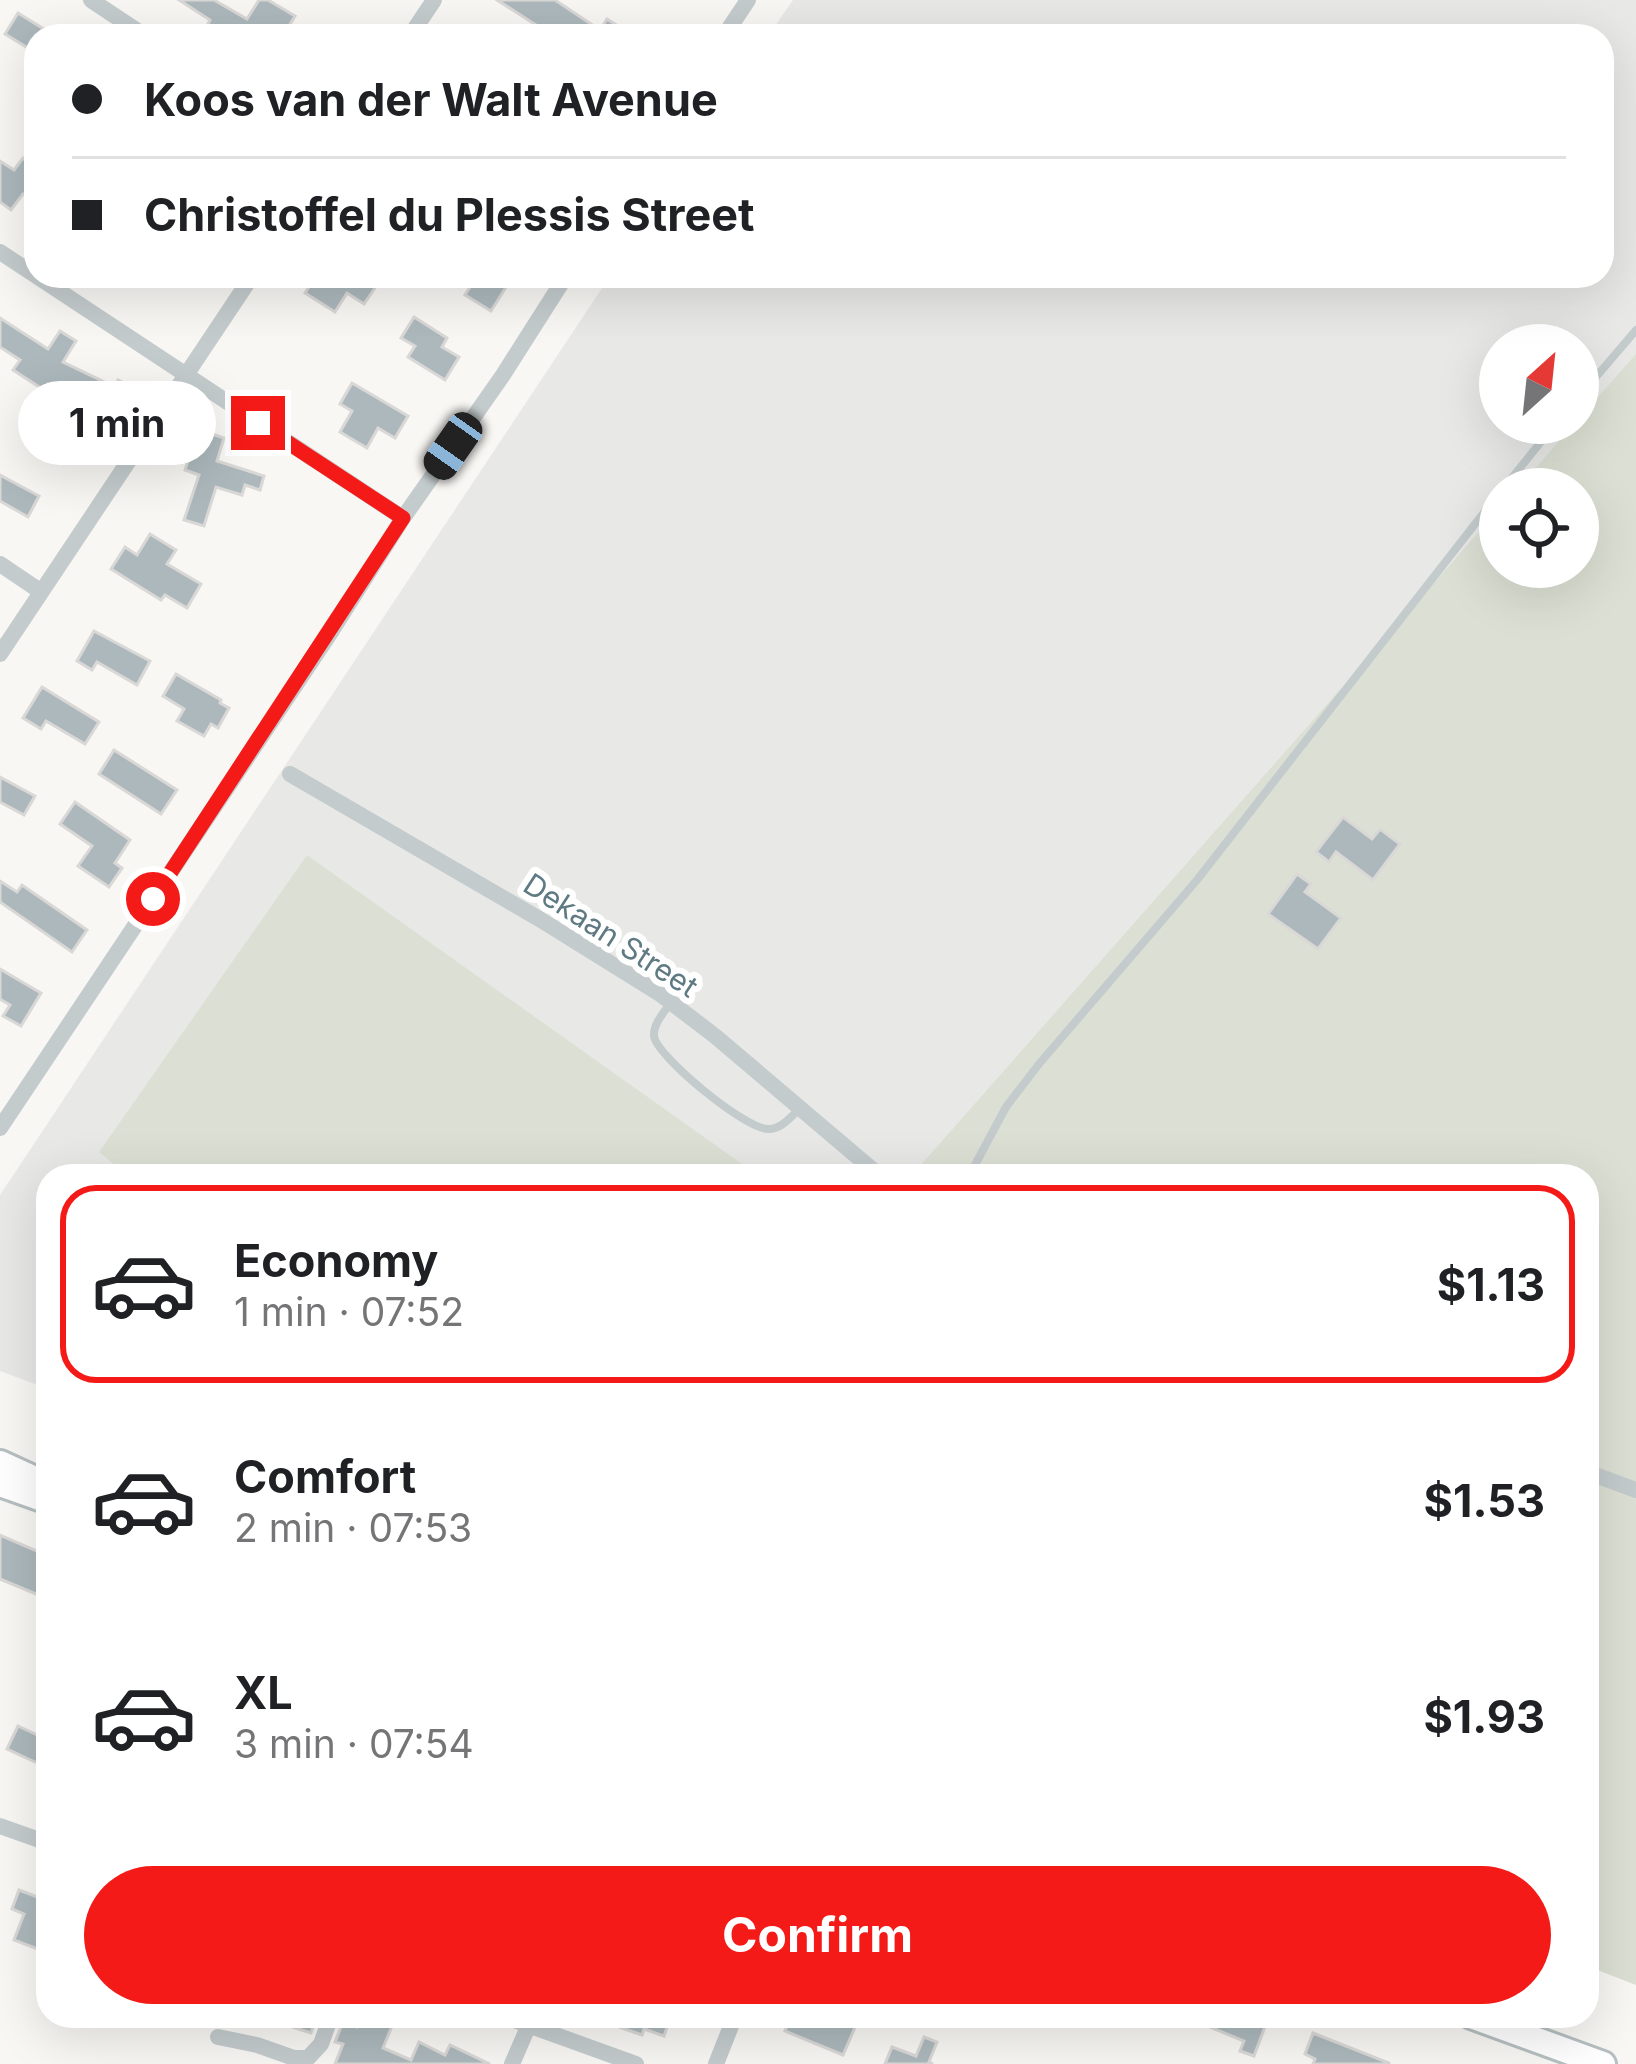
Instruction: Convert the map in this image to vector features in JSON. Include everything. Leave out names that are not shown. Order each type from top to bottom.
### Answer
[{"type":"street","points":[[91,0],[127,24]]},
{"type":"street","points":[[54,288],[403,518]]},
{"type":"street","points":[[0,654],[244,288]]},
{"type":"street","points":[[0,1128],[558,288]]},
{"type":"street","points":[[0,563],[40,591]]},
{"type":"street","name":"Dekaan Street","points":[[290,774],[671,1002],[866,1164]]},
{"type":"street","points":[[0,1463],[36,1480]]},
{"type":"street","points":[[1599,1476],[1636,1490]]},
{"type":"street","points":[[0,1484],[36,1497]]},
{"type":"street","points":[[0,1826],[36,1839]]},
{"type":"street","points":[[218,2038],[308,2058],[321,2044],[327,2028]]},
{"type":"street","points":[[512,2064],[528,2028]]},
{"type":"street","points":[[531,2028],[636,2064]]},
{"type":"street","points":[[716,2064],[730,2028]]},
{"type":"street","points":[[1505,2028],[1603,2064]]},
{"type":"lane","points":[[1599,373],[1636,330]]},
{"type":"lane","points":[[1520,468],[1539,444]]},
{"type":"lane","points":[[975,1164],[1006,1107],[1039,1064],[1197,880],[1479,519]]},
{"type":"lane","points":[[671,1002],[654,1037],[659,1048],[701,1088],[745,1123],[759,1128],[781,1126],[801,1108]]},
{"type":"shaded area","points":[[793,0],[1636,0],[1636,1976],[1599,1372],[1599,1164],[36,1164],[36,1384],[0,1371],[0,1195],[602,288],[1614,288],[1614,24],[776,24]]},
{"type":"shaded area","points":[[1636,354],[1636,1985],[1599,1971],[1599,1164],[922,1164],[1479,532],[1479,588],[1599,588],[1599,468],[1536,468],[1557,444],[1599,444],[1599,396]]},
{"type":"shaded area","points":[[307,855],[742,1164],[114,1164],[99,1152]]},
{"type":"building","points":[[179,0],[214,0],[247,19],[259,0],[268,0],[295,16],[290,24],[208,24],[210,20]]},
{"type":"building","points":[[497,0],[555,0],[591,24],[534,24]]},
{"type":"building","points":[[18,13],[36,24],[24,24],[24,46],[5,34]]},
{"type":"building","points":[[24,159],[24,195],[11,210],[0,202],[0,161],[14,170]]},
{"type":"building","points":[[308,288],[375,288],[364,304],[347,293],[335,312],[305,293]]},
{"type":"building","points":[[469,288],[505,288],[491,311],[465,295]]},
{"type":"building","points":[[414,317],[447,338],[442,347],[459,357],[445,380],[408,357],[415,346],[401,338]]},
{"type":"building","points":[[0,318],[48,349],[60,331],[76,341],[63,362],[115,387],[118,380],[130,386],[116,417],[48,384],[44,390],[13,370],[20,360],[0,347]]},
{"type":"building","points":[[352,383],[408,416],[395,438],[378,428],[367,448],[340,432],[352,411],[340,404]]},
{"type":"building","points":[[209,433],[224,438],[217,461],[264,476],[260,490],[245,485],[242,495],[216,487],[204,526],[184,520],[199,475],[185,470],[194,442],[206,445]]},
{"type":"building","points":[[0,475],[39,496],[28,517],[0,501]]},
{"type":"building","points":[[150,534],[176,550],[167,564],[201,584],[187,608],[165,595],[161,600],[111,569],[125,547],[137,555]]},
{"type":"building","points":[[94,631],[150,661],[137,685],[97,662],[92,670],[77,661]]},
{"type":"building","points":[[176,674],[229,708],[218,728],[211,724],[204,736],[177,721],[184,709],[163,696]]},
{"type":"building","points":[[42,687],[99,722],[85,744],[46,721],[41,729],[23,718]]},
{"type":"building","points":[[114,750],[177,790],[161,814],[99,774]]},
{"type":"building","points":[[0,777],[35,796],[24,815],[0,802]]},
{"type":"building","points":[[75,802],[130,840],[115,863],[122,868],[109,887],[78,866],[92,846],[60,824]]},
{"type":"building","points":[[1343,817],[1372,839],[1380,829],[1400,844],[1373,880],[1336,852],[1329,862],[1316,852]]},
{"type":"building","points":[[1297,874],[1311,884],[1305,892],[1341,918],[1318,949],[1268,914]]},
{"type":"building","points":[[0,881],[17,892],[22,885],[87,930],[72,952],[0,902]]},
{"type":"building","points":[[0,969],[41,993],[21,1026],[3,1016],[10,1005],[0,999]]},
{"type":"building","points":[[0,1535],[36,1551],[36,1594],[0,1579]]},
{"type":"building","points":[[18,1726],[36,1734],[36,1762],[7,1749]]},
{"type":"building","points":[[19,1890],[36,1896],[36,1948],[14,1940],[24,1914],[12,1909]]},
{"type":"building","points":[[341,2028],[391,2028],[383,2048],[411,2060],[419,2042],[445,2055],[450,2045],[490,2064],[335,2064],[343,2044],[335,2042]]},
{"type":"building","points":[[622,2028],[667,2028],[664,2036],[644,2029],[642,2035]]},
{"type":"building","points":[[786,2028],[855,2028],[843,2055]]},
{"type":"building","points":[[1212,2028],[1264,2028],[1254,2056],[1240,2051],[1244,2041]]},
{"type":"building","points":[[1313,2033],[1389,2064],[1313,2064],[1315,2059],[1305,2054]]},
{"type":"building","points":[[924,2037],[937,2042],[929,2062],[933,2064],[885,2064],[892,2047],[916,2056]]},
{"type":"route","points":[[153,899],[403,518],[258,423]]}]
